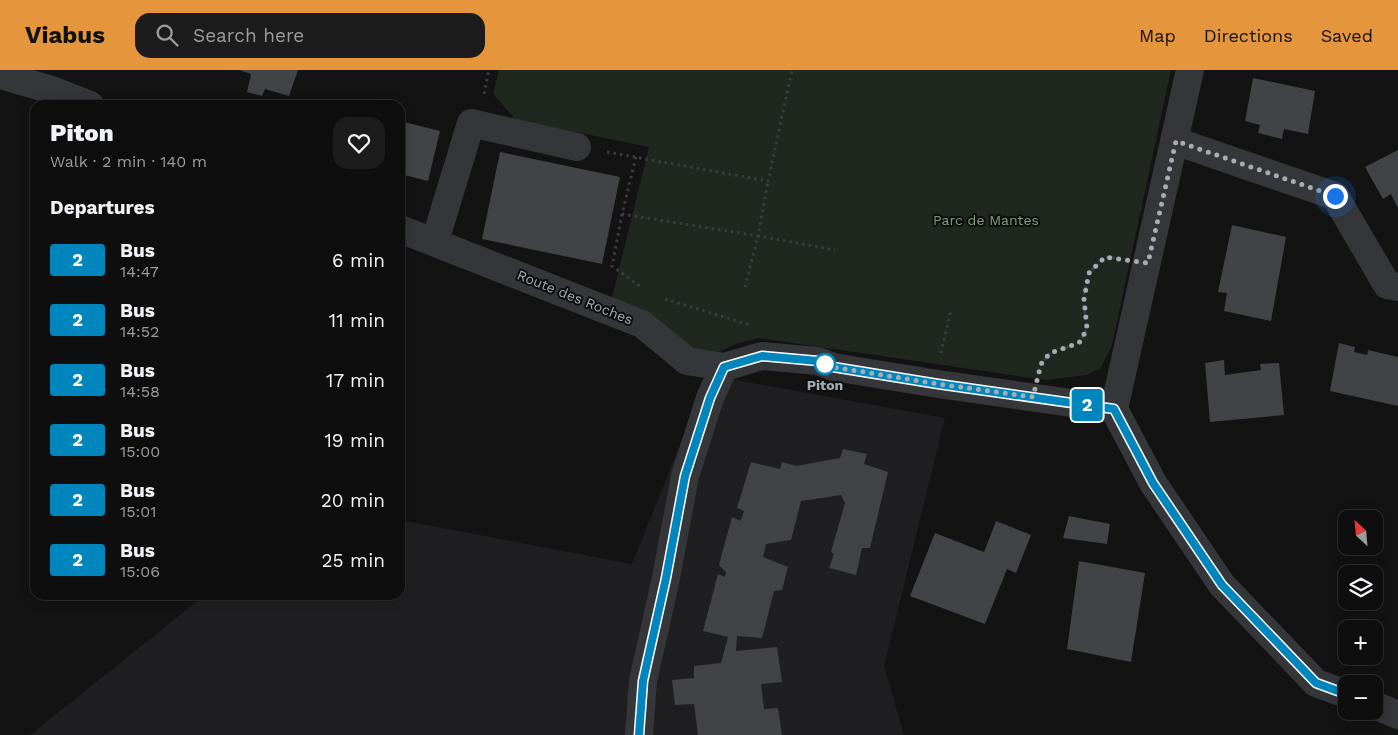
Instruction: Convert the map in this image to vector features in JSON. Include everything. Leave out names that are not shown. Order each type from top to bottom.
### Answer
[{"type":"street","points":[[1190,70],[1176,141],[1114,409],[1153,483],[1222,585],[1316,683],[1338,691]]},
{"type":"street","points":[[0,75],[54,80],[83,100]]},
{"type":"street","points":[[435,241],[471,123],[577,147]]},
{"type":"street","points":[[1176,141],[1335,196],[1387,285],[1398,287]]},
{"type":"street","name":"Route des Roches","points":[[405,231],[642,324],[687,361],[724,367],[762,356],[818,361],[833,367],[1114,409]]},
{"type":"street","points":[[639,735],[643,681],[666,578],[685,476],[710,398],[724,367]]},
{"type":"street","points":[[1383,709],[1398,715]]},
{"type":"path","points":[[745,287],[758,236],[792,70]]},
{"type":"path","points":[[577,147],[768,181]]},
{"type":"path","points":[[636,158],[622,214],[612,266],[643,288]]},
{"type":"path","points":[[622,214],[835,250]]},
{"type":"path","points":[[1033,397],[1041,364],[1050,353],[1079,343],[1087,329],[1084,299],[1089,273],[1105,257],[1148,263]]},
{"type":"path","points":[[659,297],[752,325]]},
{"type":"path","points":[[940,356],[951,310]]},
{"type":"shaded area","points":[[708,375],[945,418],[884,666],[904,735],[30,735],[199,600],[405,600],[405,521],[632,564]]},
{"type":"green space","name":"Parc de Mantes","points":[[499,70],[1171,70],[1112,345],[1101,368],[1087,375],[1046,380],[758,338],[736,344],[710,356],[689,348],[612,298],[649,147],[516,120],[493,94]]},
{"type":"building","points":[[239,70],[298,70],[289,96],[265,89],[262,96],[247,92],[251,74]]},
{"type":"building","points":[[1253,78],[1315,91],[1308,134],[1284,129],[1282,139],[1258,133],[1260,125],[1245,121]]},
{"type":"building","points":[[405,122],[440,131],[428,181],[405,175]]},
{"type":"building","points":[[1398,150],[1398,208],[1391,194],[1383,199],[1365,167]]},
{"type":"building","points":[[500,152],[620,177],[602,264],[482,239]]},
{"type":"building","points":[[1232,225],[1286,237],[1271,321],[1224,311],[1227,293],[1218,292]]},
{"type":"building","points":[[1339,343],[1355,347],[1354,352],[1367,355],[1368,350],[1398,357],[1398,406],[1330,391]]},
{"type":"building","points":[[1224,360],[1225,375],[1261,370],[1260,364],[1279,363],[1284,415],[1210,422],[1205,363]]},
{"type":"building","points":[[843,449],[867,454],[864,464],[888,472],[870,548],[862,548],[856,575],[829,568],[834,554],[831,552],[845,503],[841,495],[801,501],[791,540],[766,544],[763,557],[788,567],[782,590],[774,591],[762,638],[737,636],[736,651],[777,647],[782,682],[761,684],[764,709],[778,708],[782,735],[698,735],[694,704],[675,705],[672,680],[694,678],[694,666],[721,663],[728,637],[703,631],[718,574],[725,577],[726,572],[719,565],[732,517],[741,521],[744,511],[737,508],[751,462],[780,469],[782,462],[796,466],[840,458]]},
{"type":"building","points":[[1069,516],[1110,524],[1107,544],[1063,538]]},
{"type":"building","points":[[996,521],[1031,535],[1016,573],[1007,569],[985,624],[910,596],[935,533],[984,552]]},
{"type":"building","points":[[1079,561],[1145,573],[1131,662],[1067,649]]},
{"type":"bus line","name":"2","points":[[639,735],[643,681],[666,578],[685,476],[710,398],[724,367],[762,356],[818,361],[833,367],[1114,409],[1153,483],[1222,585],[1316,683],[1338,691]]},
{"type":"place","name":"Piton","points":[[825,364]]},
{"type":"route","points":[[825,364],[818,361],[833,367],[1033,397],[1041,364],[1050,353],[1079,343],[1087,329],[1084,299],[1089,273],[1105,257],[1148,263],[1176,141],[1335,196]]}]
